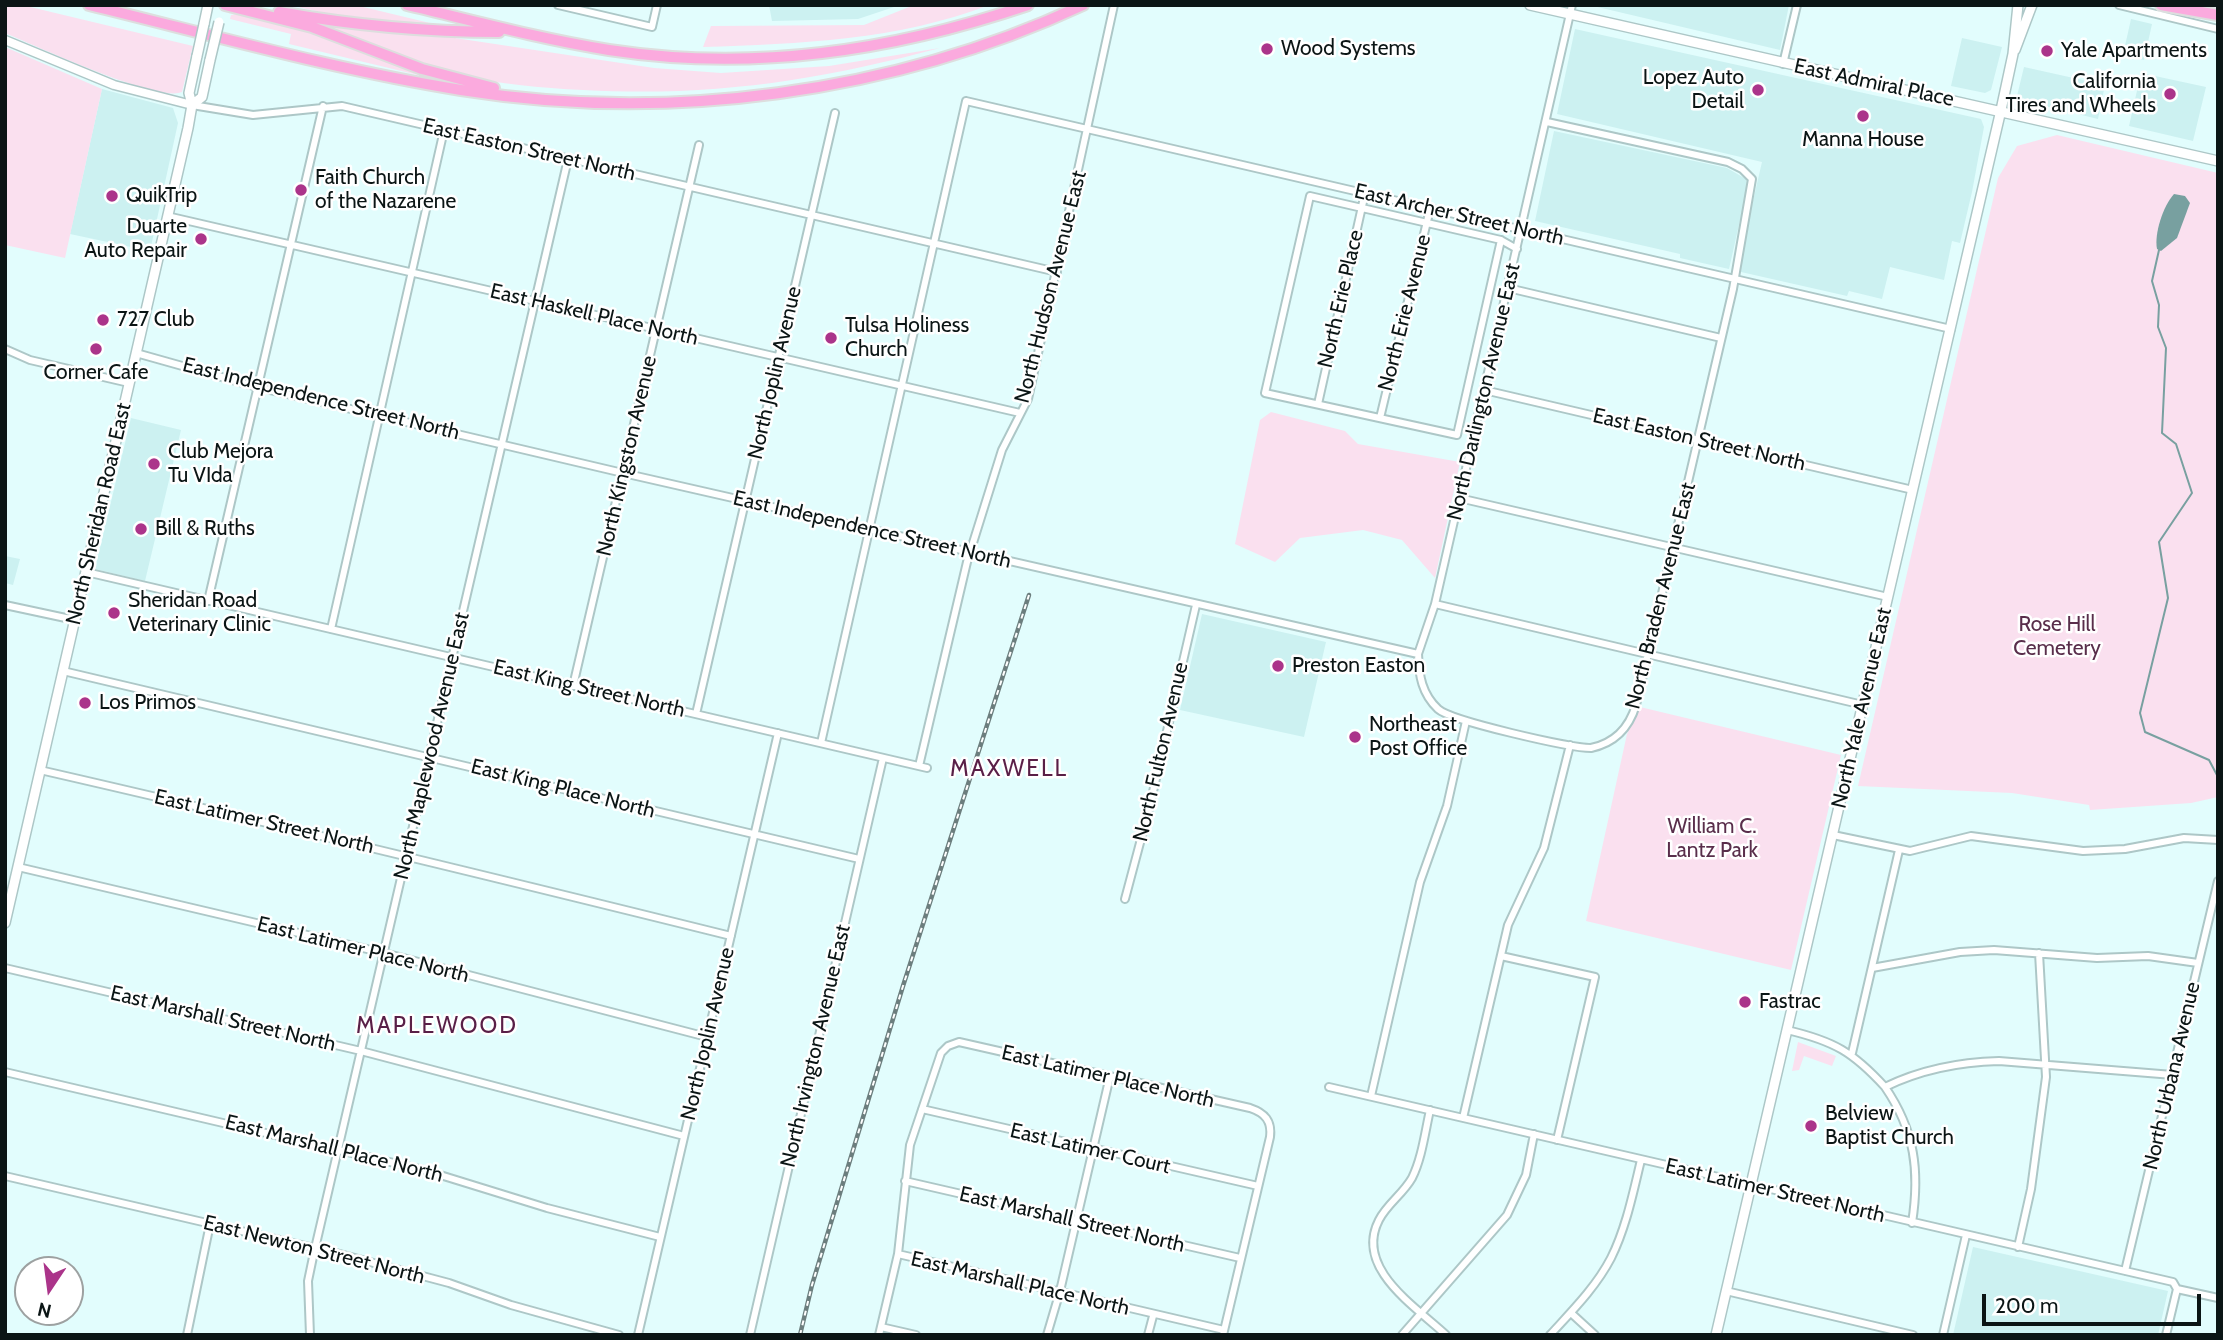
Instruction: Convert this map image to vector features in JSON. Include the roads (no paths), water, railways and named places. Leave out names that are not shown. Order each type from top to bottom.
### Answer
[{"type":"highway","points":[[89,5],[425,83],[537,99],[673,102],[798,90],[851,80],[939,57],[1080,7]]},
{"type":"highway","points":[[224,5],[312,27],[442,76],[537,99]]},
{"type":"highway","points":[[252,5],[340,22],[450,32],[520,32]]},
{"type":"highway","points":[[407,5],[520,32],[633,53],[765,59],[837,52],[905,41],[1028,5]]},
{"type":"highway","points":[[2161,5],[2218,15]]},
{"type":"main road","name":"North Sheridan Road East","points":[[5,922],[9,892],[18,867],[192,105],[189,93],[208,5]]},
{"type":"main road","name":"North Sheridan Road East","points":[[192,105],[202,97],[224,5]]},
{"type":"main road","name":"East Admiral Place","points":[[1530,5],[1571,10],[1783,64],[2001,110],[2218,161]]},
{"type":"main road","points":[[2013,54],[2018,5]]},
{"type":"main road","points":[[2013,54],[2032,5]]},
{"type":"main road","name":"North Yale Avenue East","points":[[1716,1335],[2013,54]]},
{"type":"street","points":[[558,5],[652,27],[657,5]]},
{"type":"street","name":"North Hudson Avenue East","points":[[919,766],[969,552],[1002,450],[1028,399],[1114,5]]},
{"type":"street","points":[[1783,64],[1797,5]]},
{"type":"street","points":[[2119,5],[2218,29]]},
{"type":"street","name":"North Darlington Avenue East","points":[[1418,654],[1435,604],[1571,10]]},
{"type":"street","name":"East Easton Street North","points":[[5,40],[114,85],[192,105],[253,115],[342,106],[1057,272]]},
{"type":"street","name":"East Archer Street North","points":[[934,244],[966,101],[1951,329]]},
{"type":"street","points":[[208,601],[323,106]]},
{"type":"street","name":"North Joplin Avenue","points":[[696,714],[835,113]]},
{"type":"street","name":"North Braden Avenue East","points":[[1546,122],[1722,161],[1749,173],[1752,185],[1721,338],[1633,714],[1626,728],[1609,742],[1597,747],[1570,745]]},
{"type":"street","points":[[331,629],[444,130]]},
{"type":"street","name":"North Kingston Avenue","points":[[573,686],[699,145]]},
{"type":"street","name":"North Maplewood Avenue East","points":[[310,1335],[308,1280],[315,1248],[568,159]]},
{"type":"street","name":"North Erie Place","points":[[1318,404],[1365,193]]},
{"type":"street","name":"East Archer Street North","points":[[1318,404],[1265,393],[1310,196],[1501,240],[1517,249]]},
{"type":"street","name":"North Erie Avenue","points":[[1380,418],[1430,209]]},
{"type":"street","name":"East Haskell Place North","points":[[167,216],[1020,413]]},
{"type":"street","name":"North Darlington Avenue East","points":[[1380,418],[1457,435],[1501,240]]},
{"type":"street","points":[[821,743],[934,244]]},
{"type":"street","points":[[1508,288],[1721,338]]},
{"type":"street","points":[[5,349],[30,360],[129,383]]},
{"type":"street","name":"East Independence Street North","points":[[136,353],[257,387],[623,473],[1418,654]]},
{"type":"street","name":"East Easton Street North","points":[[1484,390],[1913,490]]},
{"type":"street","points":[[1318,404],[1380,418]]},
{"type":"street","points":[[1459,498],[1888,597]]},
{"type":"street","name":"East King Street North","points":[[86,572],[928,768]]},
{"type":"street","points":[[1435,604],[1863,705]]},
{"type":"street","points":[[5,605],[75,620]]},
{"type":"street","name":"North Fulton Avenue","points":[[1125,899],[1149,809],[1196,605]]},
{"type":"street","points":[[1418,654],[1422,684],[1429,699],[1443,713],[1466,721],[1570,745],[1545,848],[1508,925],[1462,1118]]},
{"type":"street","name":"East King Place North","points":[[63,671],[859,859]]},
{"type":"street","points":[[1371,1096],[1420,882],[1447,806],[1466,721]]},
{"type":"street","name":"North Joplin Avenue","points":[[638,1335],[778,733]]},
{"type":"street","name":"North Irvington Avenue East","points":[[750,1335],[883,758]]},
{"type":"street","name":"East Latimer Street North","points":[[40,770],[406,855],[731,936]]},
{"type":"street","points":[[1833,835],[1899,850],[1971,836],[2083,851],[2125,849],[2184,838],[2218,840]]},
{"type":"street","points":[[1852,1053],[1899,850]]},
{"type":"street","name":"East Latimer Place North","points":[[18,867],[384,953],[707,1037]]},
{"type":"street","name":"North Urbana Avenue","points":[[2124,1271],[2218,881]]},
{"type":"street","points":[[1872,968],[1960,952],[2039,953],[2097,958],[2148,956],[2198,963]]},
{"type":"street","points":[[2018,1247],[2031,1189],[2047,1065],[2039,953]]},
{"type":"street","points":[[1501,956],[1595,977],[1558,1140]]},
{"type":"street","name":"East Marshall Street North","points":[[5,968],[361,1051],[684,1136]]},
{"type":"street","points":[[1787,1030],[1824,1040],[1852,1053],[1885,1087],[1899,1107],[1913,1144],[1917,1180],[1912,1223]]},
{"type":"street","name":"East Latimer Place North","points":[[922,1109],[937,1063],[948,1046],[959,1042],[1110,1076],[1261,1112],[1270,1126],[1270,1138],[1258,1186]]},
{"type":"street","points":[[1885,1087],[1952,1064],[1999,1060],[2173,1075]]},
{"type":"street","name":"East Marshall Place North","points":[[5,1072],[338,1148],[660,1237]]},
{"type":"street","points":[[1047,1335],[1060,1292],[1110,1076]]},
{"type":"street","name":"East Latimer Street North","points":[[1329,1087],[2173,1282],[2177,1289],[2218,1298]]},
{"type":"street","points":[[916,1335],[880,1331],[898,1254],[910,1144],[922,1109]]},
{"type":"street","name":"East Latimer Court","points":[[922,1109],[1258,1186]]},
{"type":"street","points":[[1430,1110],[1416,1167],[1404,1191],[1380,1218],[1371,1248],[1380,1270],[1446,1335]]},
{"type":"street","points":[[1402,1335],[1507,1215],[1526,1175],[1534,1134]]},
{"type":"street","points":[[1550,1335],[1571,1312],[1611,1258],[1623,1228],[1641,1160]]},
{"type":"street","name":"East Newton Street North","points":[[5,1176],[315,1248],[449,1283],[512,1305],[619,1335]]},
{"type":"street","name":"East Marshall Street North","points":[[905,1181],[1240,1258]]},
{"type":"street","points":[[1224,1332],[1258,1186]]},
{"type":"street","points":[[187,1335],[210,1224]]},
{"type":"street","points":[[1943,1335],[1966,1235]]},
{"type":"street","name":"East Marshall Place North","points":[[898,1254],[1224,1332]]},
{"type":"street","points":[[2166,1335],[2177,1289]]},
{"type":"street","points":[[1726,1292],[1913,1335]]},
{"type":"street","points":[[1571,1312],[1595,1335]]},
{"type":"street","points":[[1148,1335],[1153,1316]]},
{"type":"waterway","points":[[2159,250],[2152,281],[2159,305],[2158,327],[2166,348],[2162,433],[2176,444],[2192,493],[2159,542],[2168,598],[2140,713],[2145,732],[2209,760],[2218,777]]},
{"type":"railway","points":[[800,1335],[812,1285],[903,986],[1029,595]]},
{"type":"place","name":"Wood Systems","points":[[1267,49]]},
{"type":"place","name":"Yale Apartments","points":[[2047,51]]},
{"type":"place","name":"Lopez Auto Detail","points":[[1758,90]]},
{"type":"place","name":"California Tires and Wheels","points":[[2170,94]]},
{"type":"place","name":"Manna House","points":[[1863,116]]},
{"type":"place","name":"Faith Church of the Nazarene","points":[[301,190]]},
{"type":"place","name":"QuikTrip","points":[[112,196]]},
{"type":"place","name":"Duarte Auto Repair","points":[[201,239]]},
{"type":"place","name":"727 Club","points":[[103,320]]},
{"type":"place","name":"Tulsa Holiness Church","points":[[831,338]]},
{"type":"place","name":"Corner Cafe","points":[[96,349]]},
{"type":"place","name":"Club Mejora Tu VIda","points":[[154,464]]},
{"type":"place","name":"Bill & Ruths","points":[[141,529]]},
{"type":"place","name":"Sheridan Road Veterinary Clinic","points":[[114,613]]},
{"type":"place","name":"Preston Easton","points":[[1278,666]]},
{"type":"place","name":"Los Primos","points":[[85,703]]},
{"type":"place","name":"Northeast Post Office","points":[[1355,737]]},
{"type":"place","name":"Fastrac","points":[[1745,1002]]},
{"type":"place","name":"Belview Baptist Church","points":[[1811,1126]]},
{"type":"district","name":"MAXWELL","points":[[1009,769]]},
{"type":"district","name":"MAPLEWOOD","points":[[437,1026]]},
{"type":"park label","name":"Rose Hill Cemetery","points":[[2057,637]]},
{"type":"park label","name":"William C. Lantz Park","points":[[1712,839]]}]
